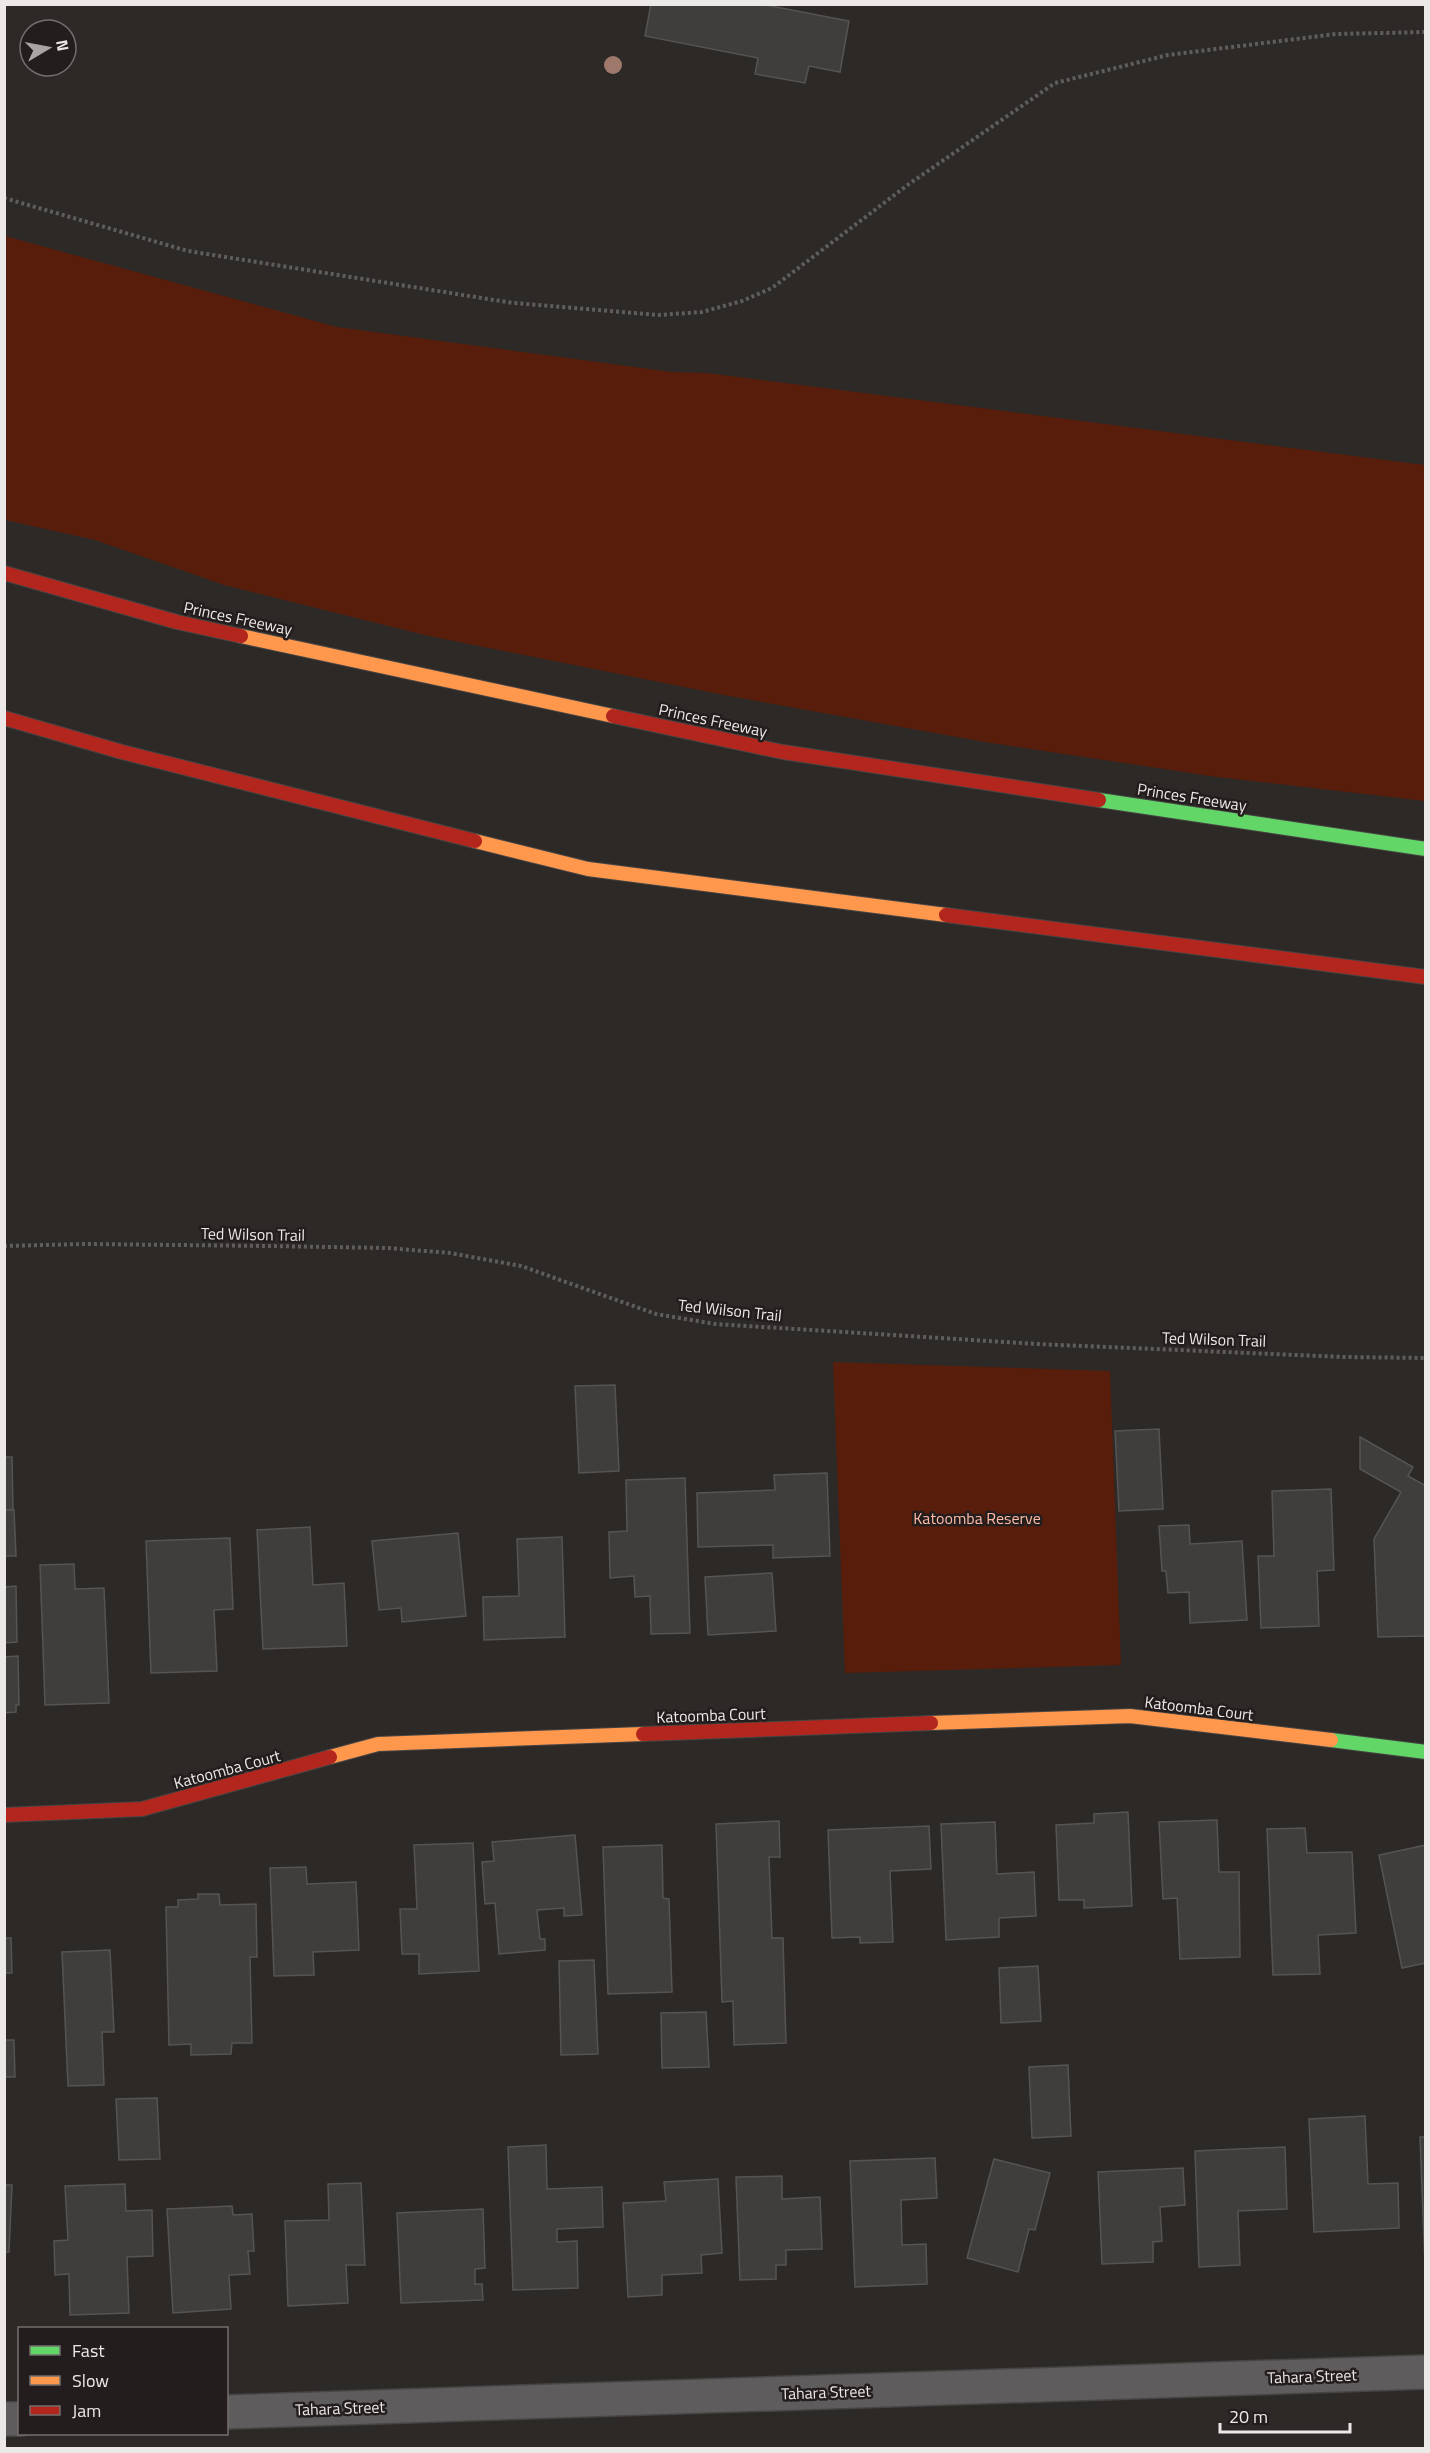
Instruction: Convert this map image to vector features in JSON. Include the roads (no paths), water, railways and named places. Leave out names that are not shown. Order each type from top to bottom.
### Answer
[{"type":"main road","name":"Princes Freeway","points":[[4,573],[177,622],[783,752],[1425,849]]},
{"type":"main road","points":[[4,718],[122,752],[588,869],[1425,977]]},
{"type":"main road","name":"Katoomba Court","points":[[4,1815],[142,1809],[378,1744],[1130,1716],[1425,1752]]},
{"type":"street","name":"Tahara Street","points":[[228,2412],[1425,2372]]},
{"type":"park label","name":"Katoomba Reserve","points":[[977,1518]]}]
